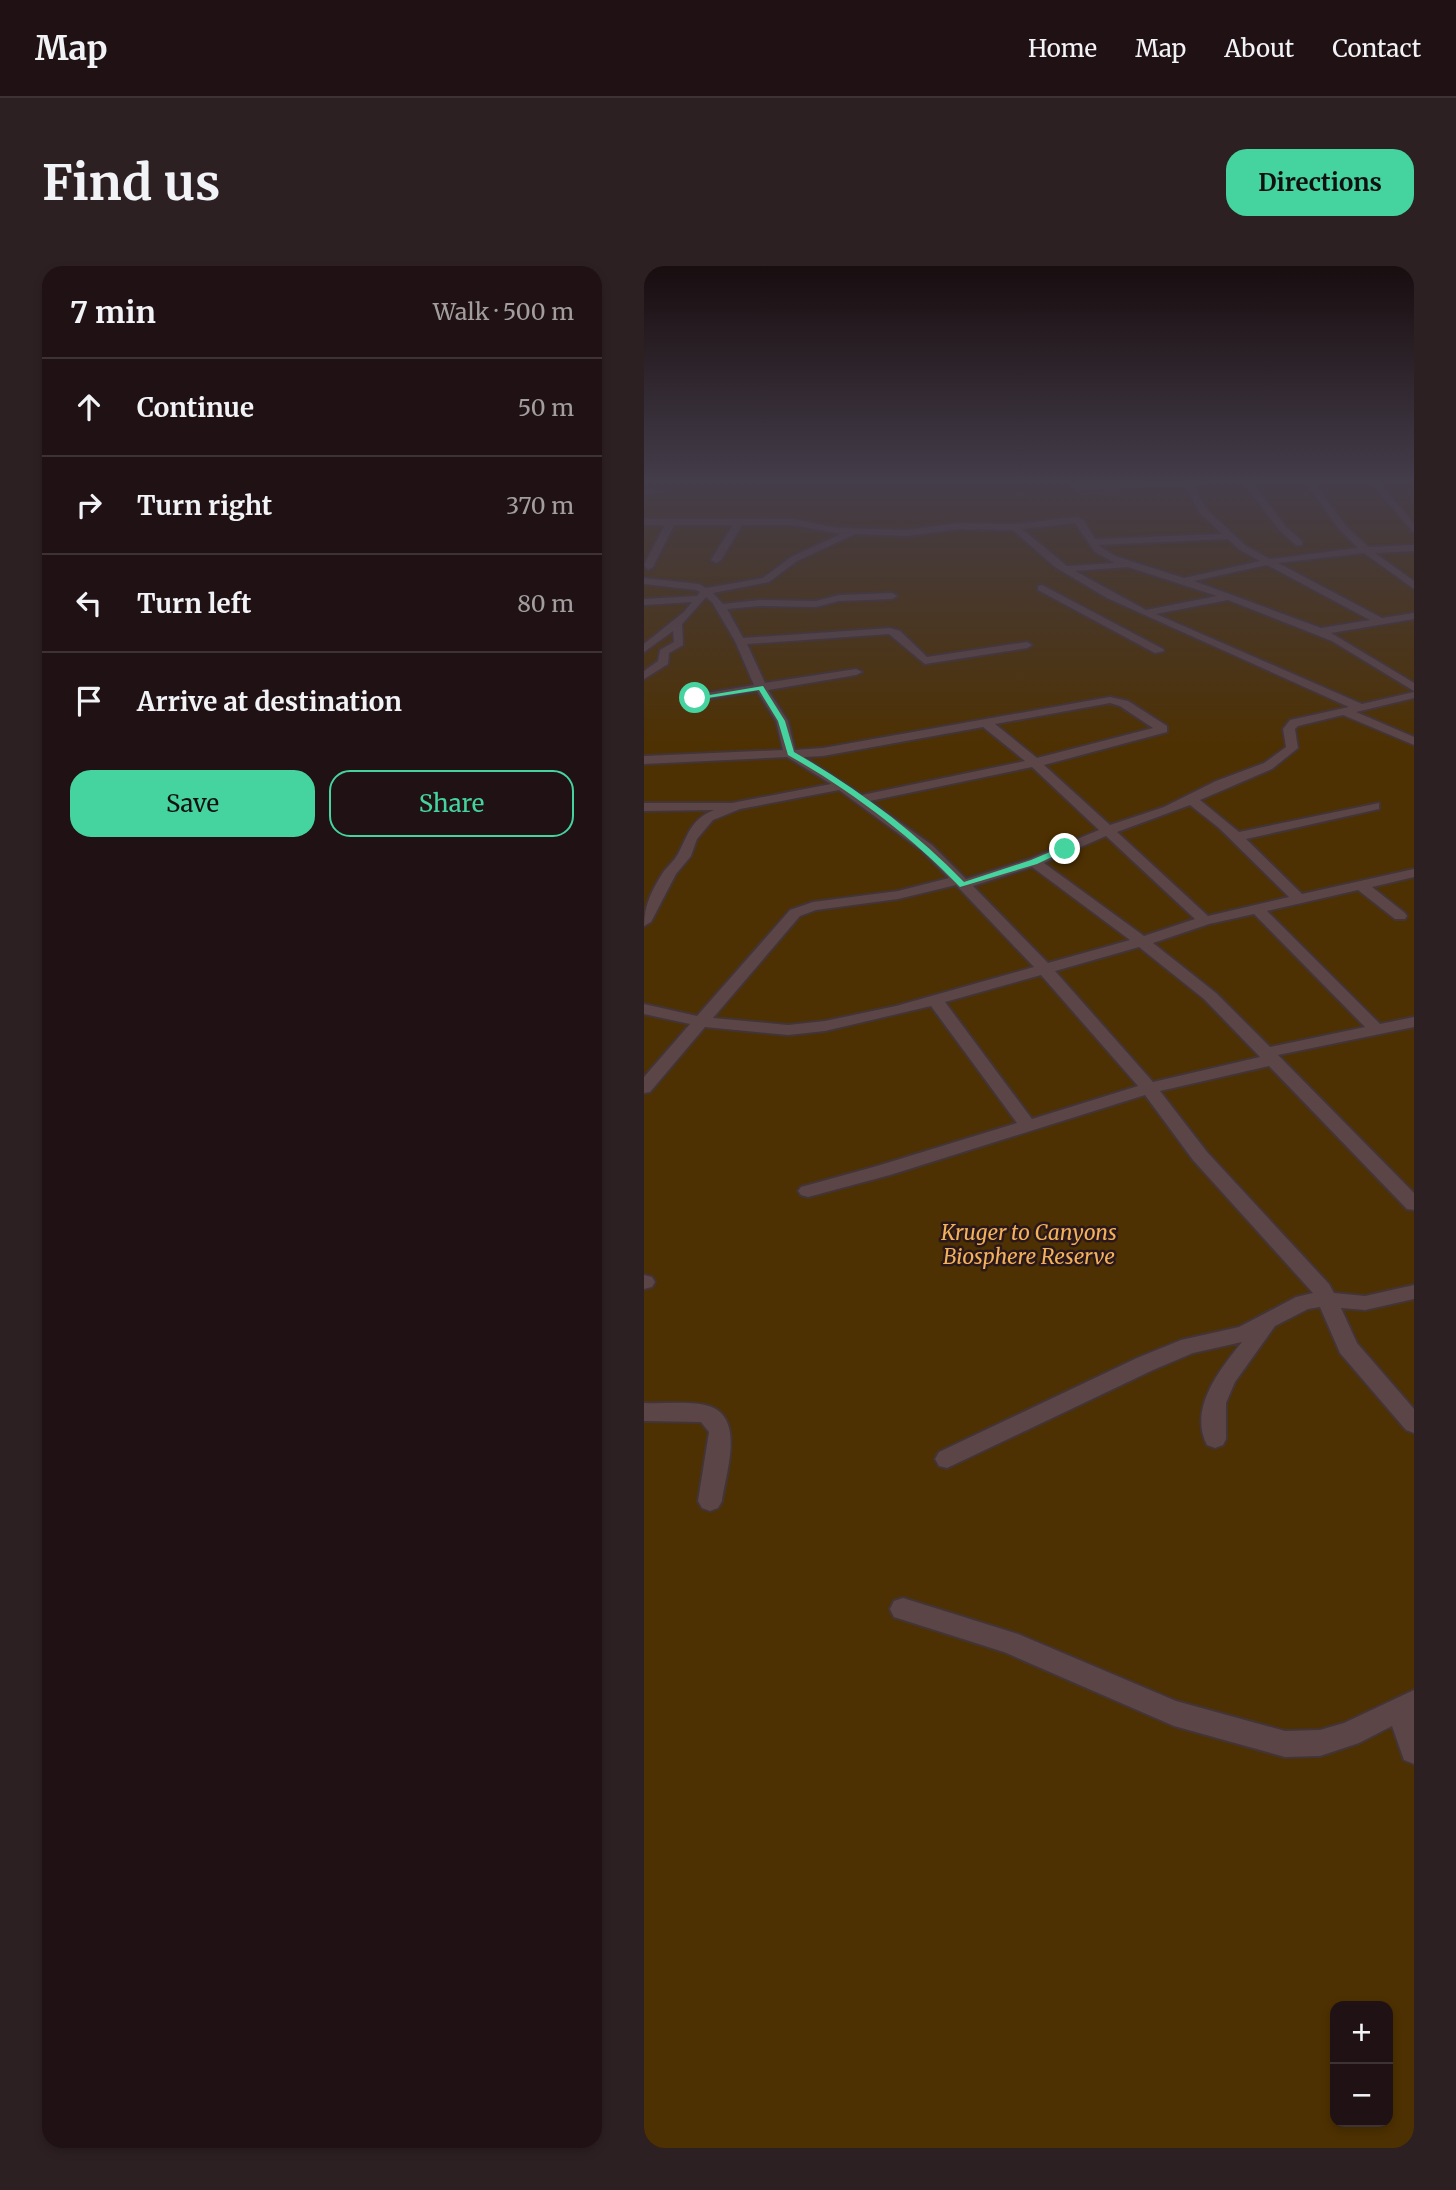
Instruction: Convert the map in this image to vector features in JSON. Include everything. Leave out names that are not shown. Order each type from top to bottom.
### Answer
[{"type":"street","points":[[754,603],[758,589],[780,570]]},
{"type":"street","points":[[1069,570],[1147,613],[1251,662],[1362,708]]},
{"type":"street","points":[[1140,570],[1185,581],[1321,631],[1354,646],[1393,678],[1414,688]]},
{"type":"street","points":[[1185,581],[1230,570]]},
{"type":"street","points":[[1282,570],[1382,622]]},
{"type":"street","points":[[1392,570],[1414,586]]},
{"type":"street","points":[[646,574],[692,585],[720,607],[740,641],[761,688],[782,721],[790,754],[861,799],[927,848],[1045,969],[1149,1088],[1200,1156],[1311,1275],[1329,1300],[1348,1347],[1414,1424]]},
{"type":"street","points":[[644,602],[703,595],[766,580]]},
{"type":"street","points":[[1042,588],[1159,651]]},
{"type":"street","points":[[644,649],[703,595]]},
{"type":"street","points":[[720,607],[754,603],[816,604],[839,598],[892,596]]},
{"type":"street","points":[[1106,623],[1227,597]]},
{"type":"street","points":[[1321,631],[1414,616]]},
{"type":"street","points":[[644,630],[673,625]]},
{"type":"street","points":[[644,676],[664,662],[664,652],[679,643],[673,625]]},
{"type":"street","points":[[740,641],[890,631],[896,633],[925,661],[1027,645]]},
{"type":"street","points":[[695,698],[856,672]]},
{"type":"street","points":[[644,1088],[795,913],[813,906],[898,895],[960,883],[1034,862],[1268,766],[1289,751],[1293,744],[1289,729],[1294,723],[1414,695]]},
{"type":"street","points":[[644,760],[790,754],[842,749],[1115,700],[1163,729],[1098,748],[861,799]]},
{"type":"street","points":[[1345,712],[1414,741]]},
{"type":"street","points":[[984,722],[1034,762],[1205,921]]},
{"type":"street","points":[[644,922],[650,897],[684,856],[690,838],[703,822],[715,813],[737,806],[842,786]]},
{"type":"street","points":[[1191,799],[1234,836],[1299,900]]},
{"type":"street","points":[[644,807],[737,806]]},
{"type":"street","points":[[1234,836],[1374,806]]},
{"type":"street","points":[[1034,862],[1190,978],[1414,1204]]},
{"type":"street","points":[[644,1009],[702,1021],[788,1030],[804,1029],[899,1010],[1205,921],[1414,873]]},
{"type":"street","points":[[1362,886],[1400,916]]},
{"type":"street","points":[[1258,909],[1376,1029]]},
{"type":"street","points":[[934,999],[1029,1127]]},
{"type":"street","points":[[808,1191],[1029,1127],[1149,1088],[1376,1029],[1410,1028]]},
{"type":"street","points":[[947,1459],[1146,1364],[1189,1346],[1245,1333],[1303,1302],[1329,1300],[1364,1303],[1414,1292]]},
{"type":"street","points":[[1215,1439],[1212,1418],[1218,1389],[1268,1322]]},
{"type":"street","points":[[644,1412],[703,1413],[712,1416],[718,1423],[720,1432],[710,1501]]},
{"type":"street","points":[[903,1609],[1009,1642],[1174,1713],[1271,1742],[1301,1745],[1320,1743],[1349,1734],[1407,1705],[1414,1751]]},
{"type":"green space","name":"Kruger to Canyons Biosphere Reserve","points":[[644,570],[1414,570],[1414,2148],[644,2148]]},
{"type":"route","points":[[695,698],[761,688],[782,721],[790,754],[815,767],[927,848],[963,885],[1065,849]]}]
